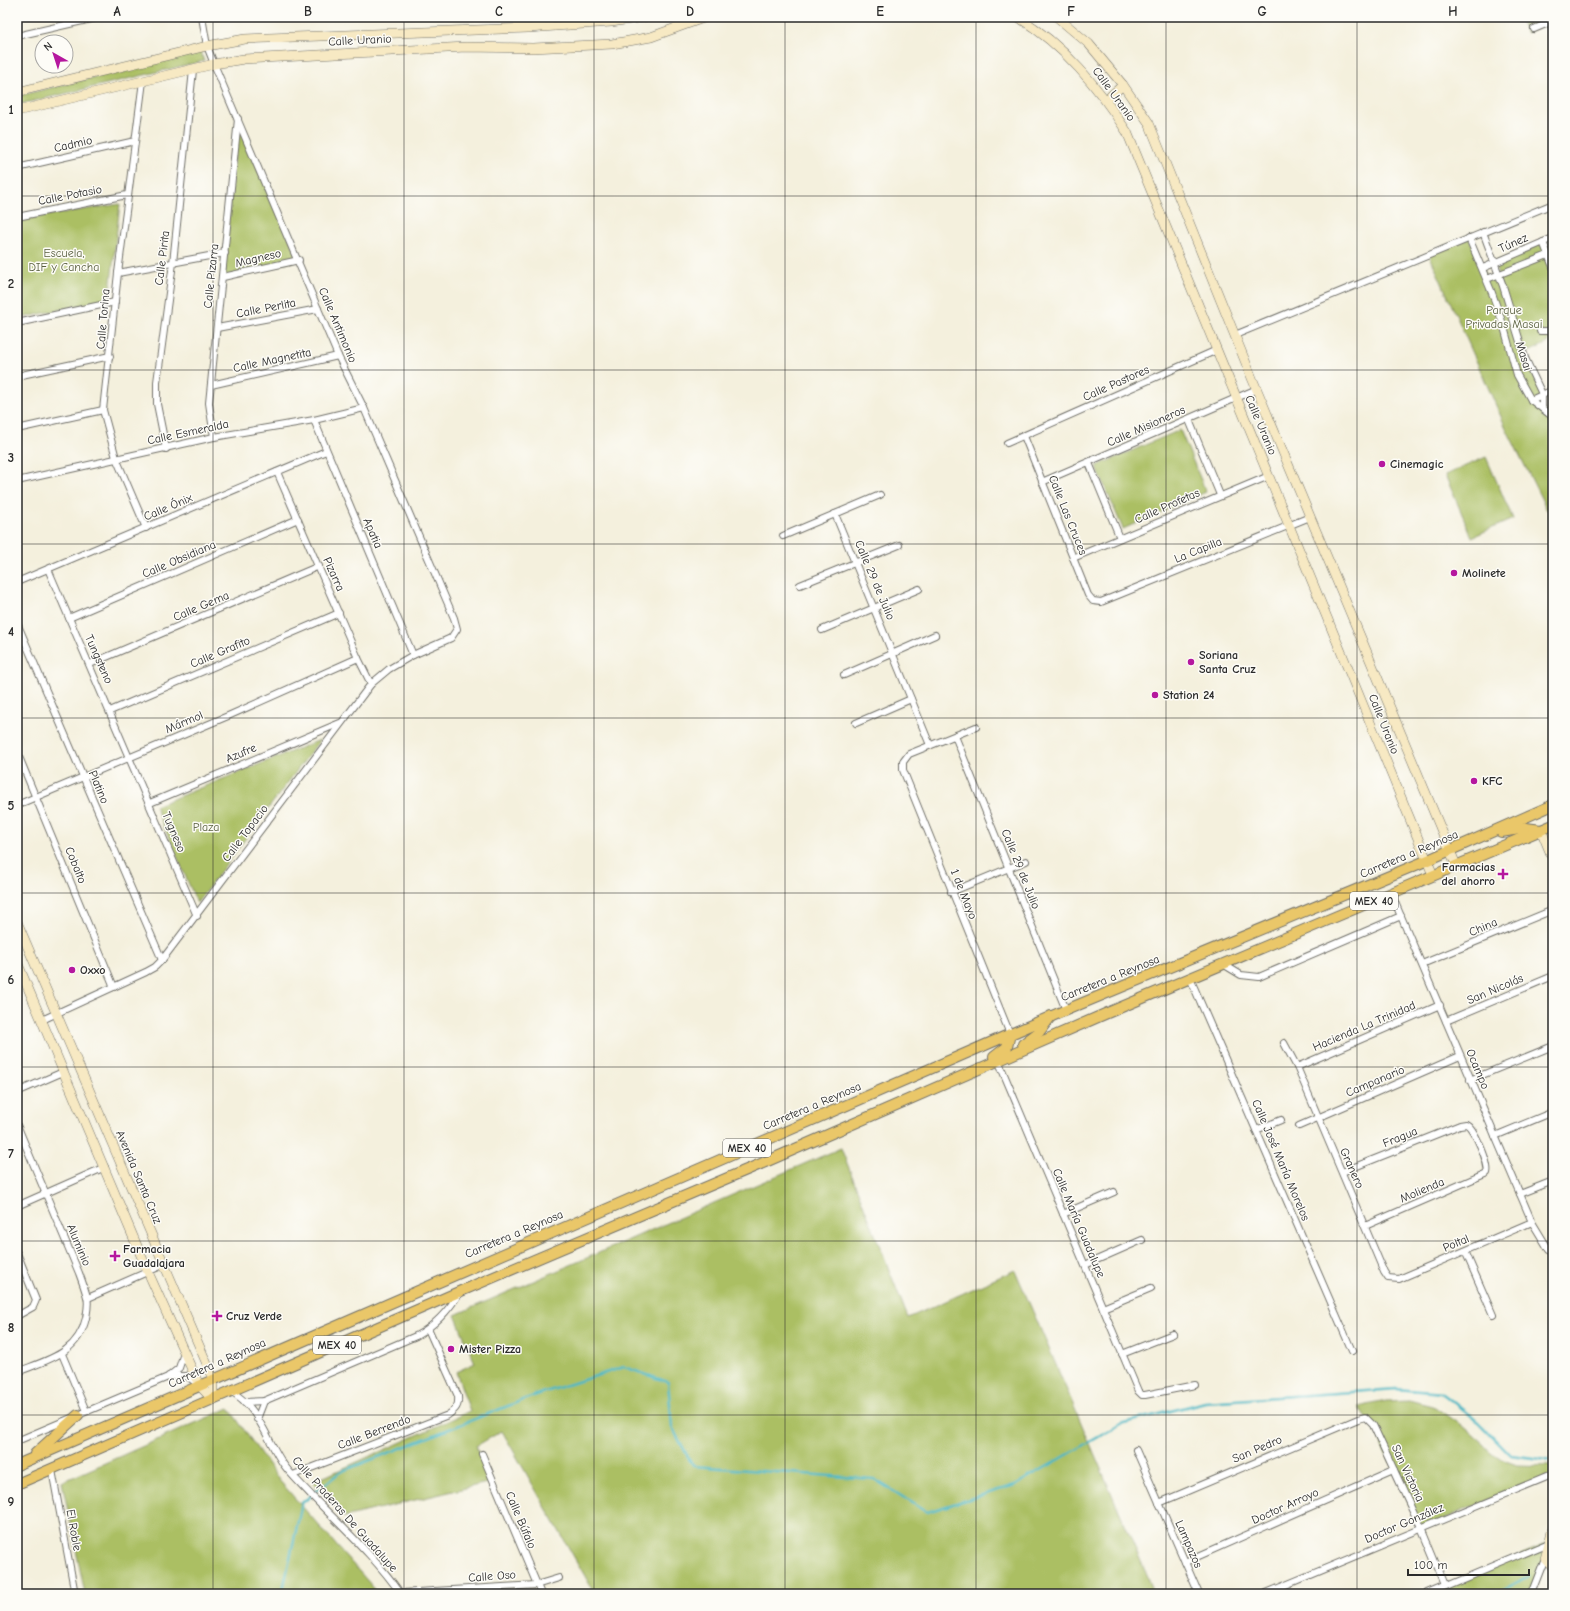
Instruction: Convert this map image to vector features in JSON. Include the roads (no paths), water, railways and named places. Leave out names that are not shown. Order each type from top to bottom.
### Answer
[{"type":"main road","name":"Carretera a Reynosa","points":[[17,1465],[199,1384],[1010,1034],[1428,860],[1553,805]]},
{"type":"main road","points":[[1488,834],[1526,828],[1540,830],[1553,817]]},
{"type":"main road","name":"MEX 40","points":[[17,1484],[1105,1014],[1553,825]]},
{"type":"main road","points":[[1292,936],[1319,918],[1324,913],[1327,902]]},
{"type":"main road","points":[[1085,1002],[1082,1012],[1085,1016],[1105,1014]]},
{"type":"main road","points":[[1013,1054],[1020,1046],[1039,1032],[1052,1016]]},
{"type":"main road","points":[[961,1076],[1003,1051],[1009,1043],[1010,1034]]},
{"type":"main road","points":[[590,1216],[596,1233]]},
{"type":"main road","points":[[28,1460],[82,1413]]},
{"type":"street","points":[[17,36],[100,17]]},
{"type":"street","name":"Calle Antimonio","points":[[202,17],[207,46],[214,64],[299,260],[338,356],[364,408],[454,618],[457,629],[451,638]]},
{"type":"street","name":"Calle Uranio","points":[[17,92],[207,46],[245,39],[528,28],[611,22],[644,17]]},
{"type":"street","name":"Calle Uranio","points":[[17,111],[214,64],[267,56],[466,48],[533,48],[612,44],[651,37],[706,17]]},
{"type":"street","name":"Calle Uranio","points":[[1018,17],[1050,39],[1073,60],[1106,100],[1127,132],[1434,875]]},
{"type":"street","name":"Calle Uranio","points":[[1057,17],[1088,44],[1123,85],[1149,123],[1257,389],[1456,865]]},
{"type":"street","points":[[1534,29],[1553,21]]},
{"type":"street","name":"Calle Pirita","points":[[166,449],[157,404],[157,382],[172,263],[193,70]]},
{"type":"street","name":"Calle Torina","points":[[143,81],[127,195],[103,410],[116,458],[146,528]]},
{"type":"street","points":[[1106,100],[1123,85]]},
{"type":"street","name":"Calle Pizarra","points":[[214,437],[209,403],[238,118]]},
{"type":"street","name":"Cadmio","points":[[17,168],[135,141]]},
{"type":"street","name":"Calle Potasio","points":[[17,216],[127,195]]},
{"type":"street","points":[[1235,335],[1553,204]]},
{"type":"street","name":"Masai","points":[[1483,232],[1524,354],[1542,394],[1542,408]]},
{"type":"street","name":"Masai","points":[[1469,238],[1483,268],[1504,327],[1517,375],[1531,400],[1553,416]]},
{"type":"street","name":"Túnez","points":[[1483,268],[1553,238]]},
{"type":"street","points":[[1543,242],[1553,267]]},
{"type":"street","points":[[118,274],[225,253]]},
{"type":"street","name":"Túnez","points":[[1487,279],[1548,254]]},
{"type":"street","name":"Magneso","points":[[223,277],[299,260]]},
{"type":"street","points":[[17,323],[115,302]]},
{"type":"street","name":"Calle Perlita","points":[[217,328],[318,309]]},
{"type":"street","points":[[1540,331],[1553,331]]},
{"type":"street","name":"Calle Pastores","points":[[1007,443],[1217,350]]},
{"type":"street","points":[[1513,358],[1524,354]]},
{"type":"street","points":[[17,376],[110,356]]},
{"type":"street","name":"Calle Magnetita","points":[[211,385],[338,356]]},
{"type":"street","name":"Calle Misioneros","points":[[1042,482],[1189,420],[1257,389]]},
{"type":"street","points":[[1531,400],[1553,390]]},
{"type":"street","name":"Calle Esmeralda","points":[[17,481],[116,458],[166,449],[214,437],[314,420],[364,408]]},
{"type":"street","points":[[17,429],[103,410]]},
{"type":"street","name":"Apatia","points":[[314,420],[413,655]]},
{"type":"street","points":[[1189,420],[1220,495]]},
{"type":"street","name":"Calle Las Cruces","points":[[1024,436],[1088,595],[1094,601]]},
{"type":"street","name":"Calle Ónix","points":[[17,582],[326,451]]},
{"type":"street","points":[[1089,463],[1120,538]]},
{"type":"street","name":"Pizarra","points":[[277,472],[340,613],[358,658],[371,684]]},
{"type":"street","name":"Calle Profetas","points":[[1073,558],[1220,495],[1269,476]]},
{"type":"street","points":[[783,536],[880,495]]},
{"type":"street","name":"Calle 29 de Julio","points":[[835,514],[894,654],[930,745]]},
{"type":"street","name":"La Capilla","points":[[1094,601],[1101,602],[1310,517]]},
{"type":"street","name":"Calle Obsidiana","points":[[69,618],[298,518]]},
{"type":"street","points":[[800,585],[855,562],[899,546]]},
{"type":"street","name":"Calle Gema","points":[[90,664],[319,566]]},
{"type":"street","name":"Tungsteno","points":[[48,569],[129,758]]},
{"type":"street","points":[[822,630],[919,589]]},
{"type":"street","name":"Calle Grafito","points":[[110,711],[340,613]]},
{"type":"street","name":"Platino","points":[[17,623],[162,960]]},
{"type":"street","points":[[844,674],[894,654],[935,635]]},
{"type":"street","points":[[17,641],[24,638]]},
{"type":"street","name":"Calle Topacio","points":[[42,1020],[155,967],[197,916],[371,684],[389,669],[413,655],[451,638]]},
{"type":"street","name":"Mármol","points":[[17,805],[228,716],[358,658]]},
{"type":"street","points":[[856,723],[911,699]]},
{"type":"street","name":"Azufre","points":[[150,803],[341,723]]},
{"type":"street","points":[[930,745],[976,727]]},
{"type":"street","name":"Calle 29 de Julio","points":[[955,736],[1066,1010]]},
{"type":"street","name":"1 de Mayo","points":[[930,745],[908,754],[903,762],[903,770],[951,892],[1010,1034]]},
{"type":"street","name":"Cobalto","points":[[17,752],[114,986]]},
{"type":"street","name":"Tugneso","points":[[129,758],[150,803],[197,916]]},
{"type":"street","points":[[1540,830],[1553,859]]},
{"type":"street","points":[[951,892],[1026,861]]},
{"type":"street","name":"Ocampo","points":[[1391,893],[1532,1222],[1545,1247],[1551,1250]]},
{"type":"street","name":"China","points":[[1422,964],[1553,910]]},
{"type":"street","points":[[1223,964],[1241,975],[1258,978],[1401,916]]},
{"type":"street","name":"Avenida Santa Cruz","points":[[17,922],[163,1265],[213,1378],[213,1400]]},
{"type":"street","points":[[17,962],[105,1167],[148,1272],[199,1384]]},
{"type":"street","name":"San Nicolás","points":[[1446,1021],[1553,976]]},
{"type":"street","name":"Calle José María Morelos","points":[[1190,978],[1352,1351]]},
{"type":"street","name":"Hacienda La Trinidad","points":[[1296,1067],[1440,1005]]},
{"type":"street","name":"Granero","points":[[1284,1043],[1296,1067],[1384,1272],[1388,1278]]},
{"type":"street","points":[[1470,1080],[1553,1046]]},
{"type":"street","name":"Campanario","points":[[1299,1126],[1460,1056]]},
{"type":"street","name":"Calle María Guadalupe","points":[[998,1060],[1122,1354],[1140,1393],[1146,1395],[1195,1385]]},
{"type":"street","points":[[17,1092],[63,1072]]},
{"type":"street","points":[[1494,1136],[1553,1112]]},
{"type":"street","points":[[1256,1130],[1281,1120]]},
{"type":"street","name":"Fragua","points":[[1342,1172],[1466,1124],[1472,1128],[1488,1166],[1487,1173]]},
{"type":"street","name":"Aluminio","points":[[17,1125],[80,1273],[88,1298]]},
{"type":"street","points":[[17,1206],[105,1167]]},
{"type":"street","name":"Molienda","points":[[1365,1226],[1487,1173]]},
{"type":"street","points":[[1520,1194],[1553,1181]]},
{"type":"street","points":[[1063,1214],[1114,1192]]},
{"type":"street","name":"Poltal","points":[[1388,1278],[1399,1279],[1532,1222]]},
{"type":"street","points":[[1085,1265],[1142,1240]]},
{"type":"street","points":[[1465,1251],[1493,1315]]},
{"type":"street","points":[[17,1253],[36,1300],[33,1307],[17,1316]]},
{"type":"street","points":[[17,1372],[62,1354],[79,1337],[87,1314],[88,1298],[163,1265]]},
{"type":"street","points":[[1103,1308],[1151,1288]]},
{"type":"street","points":[[245,1402],[264,1401],[428,1329],[452,1305],[461,1291]]},
{"type":"street","name":"Calle Berrendo","points":[[293,1475],[448,1415],[456,1409],[459,1403],[458,1396],[428,1329]]},
{"type":"street","points":[[1122,1354],[1173,1334]]},
{"type":"street","points":[[17,1441],[168,1376],[179,1368],[184,1352]]},
{"type":"street","points":[[62,1354],[82,1413]]},
{"type":"street","points":[[168,1376],[187,1376],[199,1384],[213,1400]]},
{"type":"street","name":"Calle Praderas De Guadalupe","points":[[230,1392],[245,1402],[284,1464],[293,1475],[401,1594]]},
{"type":"street","points":[[257,1419],[264,1401]]},
{"type":"street","name":"San Victoria","points":[[1365,1417],[1373,1424],[1421,1528],[1445,1586]]},
{"type":"street","name":"San Pedro","points":[[1159,1503],[1365,1417]]},
{"type":"street","name":"Lampazos","points":[[1136,1450],[1199,1594]]},
{"type":"street","name":"Calle Búfalo","points":[[482,1454],[541,1594]]},
{"type":"street","name":"El Roble","points":[[52,1470],[75,1594]]},
{"type":"street","name":"Doctor Arroyo","points":[[1185,1562],[1394,1470]]},
{"type":"street","name":"Doctor González","points":[[1264,1594],[1553,1474]]},
{"type":"street","points":[[1531,1594],[1545,1558],[1553,1528]]},
{"type":"street","points":[[1427,1594],[1549,1543]]},
{"type":"street","points":[[1545,1558],[1553,1567]]},
{"type":"street","name":"Calle Oso","points":[[401,1594],[536,1585],[559,1578]]},
{"type":"waterway","points":[[282,1594],[302,1503],[340,1472],[536,1395],[624,1367],[668,1382],[672,1427],[693,1466],[874,1479],[927,1512],[1015,1485],[1121,1424],[1205,1402],[1396,1389],[1443,1393],[1479,1422],[1511,1455],[1553,1461]]},
{"type":"waterway","points":[[1496,1594],[1530,1575]]},
{"type":"place","name":"Cinemagic","points":[[1382,464]]},
{"type":"place","name":"Molinete","points":[[1454,573]]},
{"type":"place","name":"Soriana Santa Cruz","points":[[1191,662]]},
{"type":"place","name":"Station 24","points":[[1155,695]]},
{"type":"place","name":"KFC","points":[[1474,781]]},
{"type":"place","name":"Farmacias del ahorro","points":[[1503,874]]},
{"type":"place","name":"Oxxo","points":[[72,970]]},
{"type":"place","name":"Farmacia Guadalajara","points":[[115,1256]]},
{"type":"place","name":"Cruz Verde","points":[[217,1316]]},
{"type":"place","name":"Mister Pizza","points":[[451,1349]]},
{"type":"park label","name":"Escuela, DIF y Cancha","points":[[64,260]]},
{"type":"park label","name":"Parque Privadas Masai","points":[[1504,317]]},
{"type":"park label","name":"Plaza","points":[[206,827]]}]
